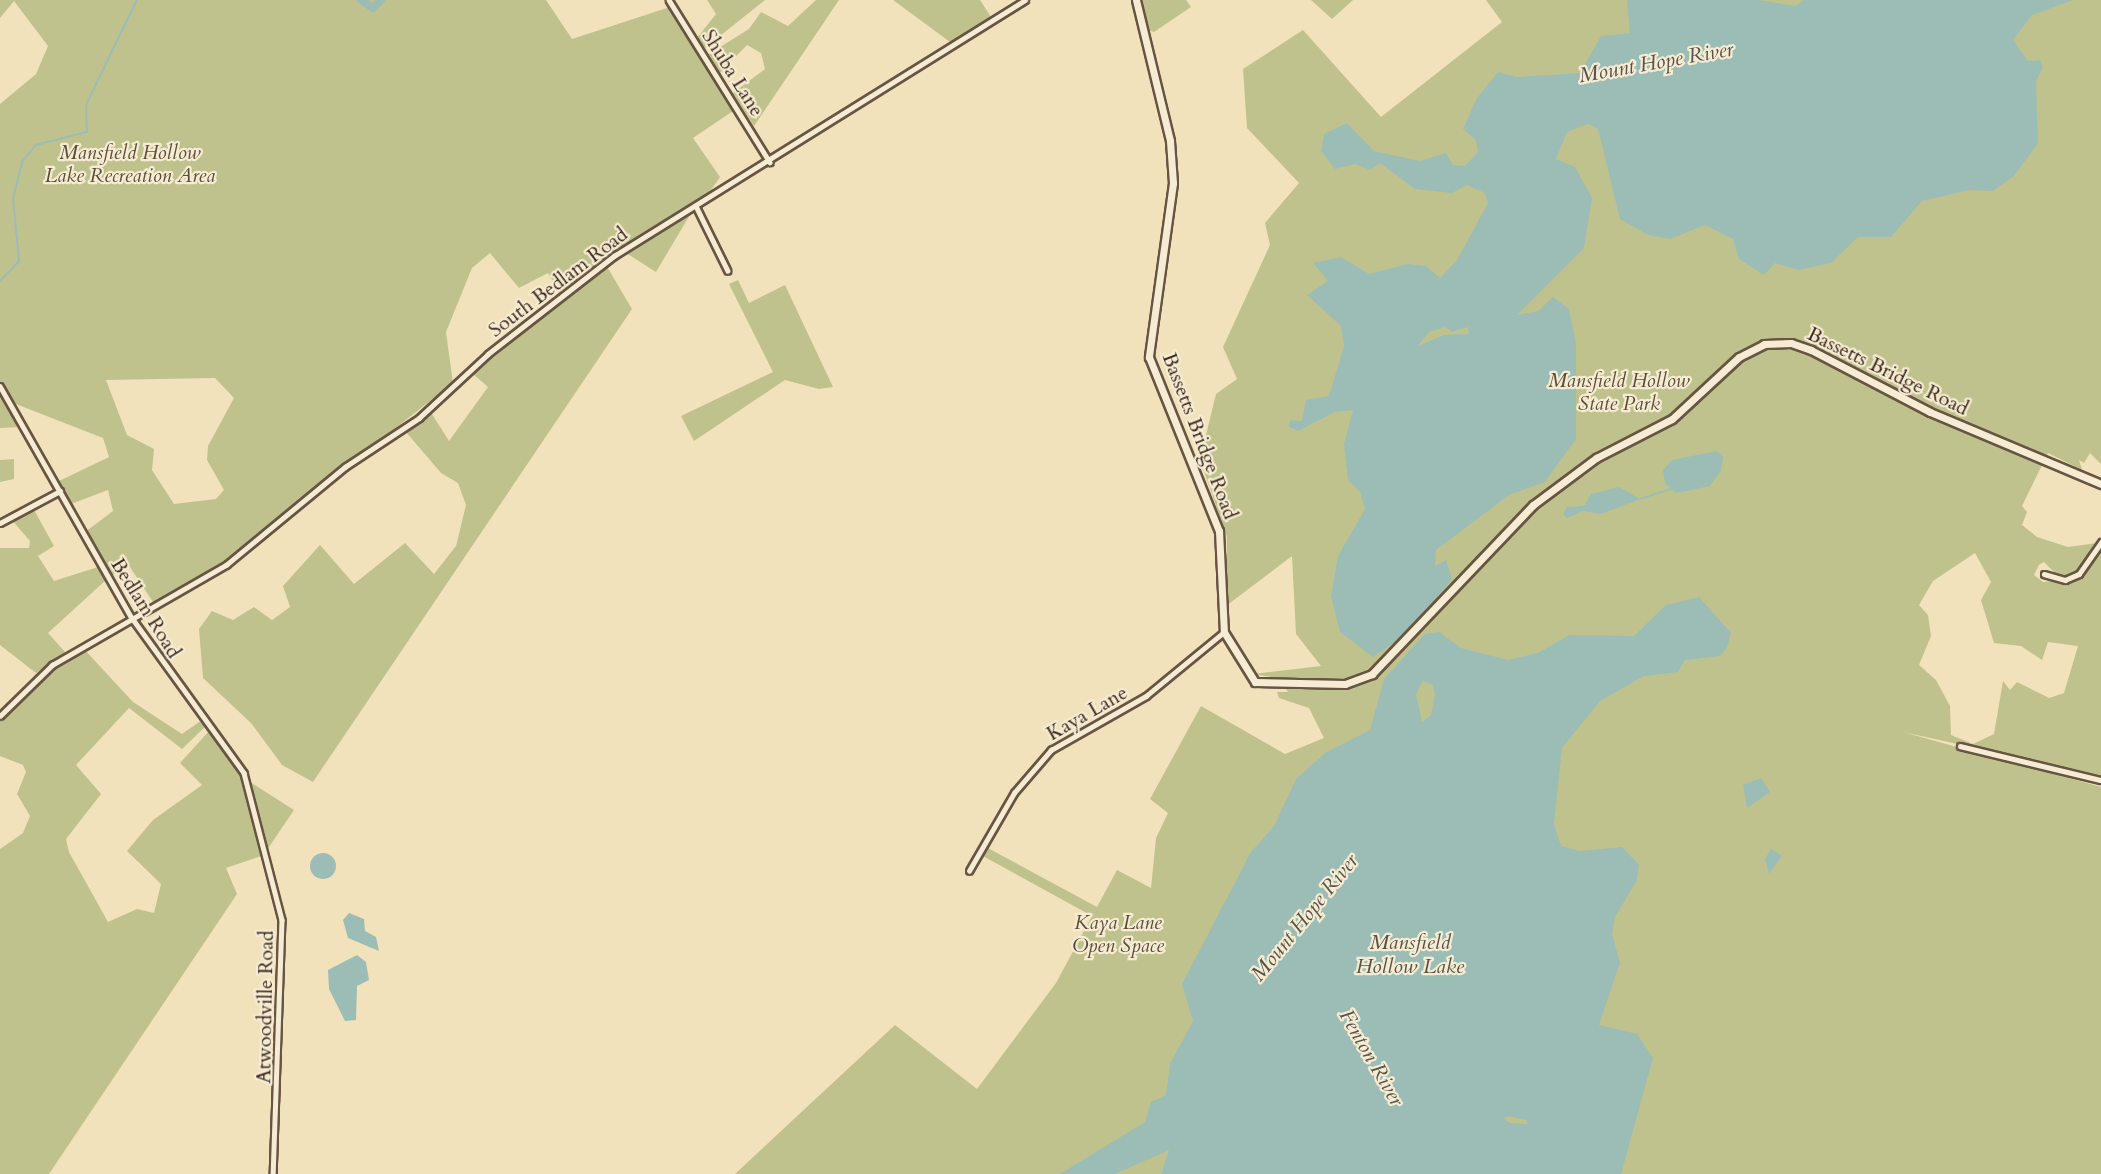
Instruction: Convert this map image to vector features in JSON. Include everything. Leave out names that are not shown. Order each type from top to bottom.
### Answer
[{"type":"street","name":"Shuba Lane","points":[[669,0],[770,162]]},
{"type":"street","name":"South Bedlam Road","points":[[1,712],[52,665],[132,618],[177,597],[226,565],[345,467],[419,418],[488,354],[614,256],[770,162],[1025,0]]},
{"type":"street","name":"Bassetts Bridge Road","points":[[1136,0],[1170,141],[1173,183],[1149,357],[1220,531],[1224,632],[1245,674],[1265,685],[1345,684],[1376,671],[1429,619],[1516,520],[1555,487],[1596,458],[1666,423],[1739,357],[1772,342],[1811,350],[1930,412],[2101,484]]},
{"type":"street","points":[[696,206],[728,271]]},
{"type":"street","name":"Bedlam Road","points":[[0,386],[132,618],[184,697],[232,752],[244,773],[263,843]]},
{"type":"street","points":[[0,523],[60,491]]},
{"type":"street","points":[[2044,574],[2065,580],[2079,574],[2101,542]]},
{"type":"street","name":"Kaya Lane","points":[[969,871],[1014,793],[1051,750],[1146,696],[1224,632]]},
{"type":"street","points":[[1960,746],[2101,780]]},
{"type":"street","name":"Atwoodville Road","points":[[263,843],[283,937],[273,1174]]},
{"type":"green space","name":"Mansfield Hollow Lake Recreation Area","points":[[0,0],[546,0],[572,39],[670,7],[736,109],[693,138],[720,177],[709,193],[639,235],[561,294],[548,273],[519,288],[490,253],[472,268],[446,332],[453,383],[217,568],[155,605],[128,564],[110,577],[85,532],[113,511],[108,490],[71,504],[57,482],[109,457],[103,438],[3,399],[20,427],[0,428],[0,104],[36,74],[48,46],[14,1],[0,18]],"holes":[[[215,378],[234,398],[208,446],[207,460],[224,490],[216,499],[174,504],[152,470],[154,449],[127,435],[106,380]]]},
{"type":"green space","points":[[707,0],[765,0],[705,48],[697,38],[716,14]]},
{"type":"green space","points":[[816,0],[839,0],[754,126],[733,93],[765,69],[761,53],[747,45],[720,73],[709,54],[749,29],[761,12],[788,26]]},
{"type":"green space","points":[[893,0],[980,0],[991,17],[950,42]]},
{"type":"green space","points":[[1139,0],[1186,0],[1191,7],[1154,32],[1148,30]]},
{"type":"green space","points":[[1311,0],[1353,0],[1332,19]]},
{"type":"green space","name":"Mansfield Hollow State Park","points":[[1486,0],[2101,0],[2101,464],[2090,453],[2084,463],[2079,460],[2082,470],[2048,453],[2022,506],[2027,512],[2022,525],[2037,537],[2068,547],[2097,543],[2086,565],[2071,575],[2060,578],[2044,562],[2039,565],[2034,575],[2043,582],[2075,579],[2101,549],[2101,776],[1903,732],[2101,787],[2101,1174],[735,1174],[895,1025],[977,1089],[1056,983],[1092,916],[981,855],[986,847],[1097,907],[1117,870],[1151,888],[1156,838],[1168,813],[1150,799],[1201,706],[1285,754],[1324,738],[1309,708],[1279,698],[1277,692],[1288,692],[1278,678],[1252,674],[1321,666],[1296,634],[1292,556],[1226,606],[1227,537],[1200,460],[1216,394],[1237,379],[1223,347],[1270,245],[1265,223],[1299,183],[1247,128],[1243,69],[1303,30],[1381,117],[1502,22]],"holes":[[[1975,553],[1991,582],[1981,600],[1994,643],[2021,646],[2042,660],[2048,642],[2078,646],[2064,693],[2049,698],[2017,682],[2010,690],[2003,681],[1994,734],[1973,744],[1951,735],[1950,706],[1936,680],[1919,665],[1931,636],[1928,615],[1919,605],[1933,581]]]},
{"type":"green space","points":[[694,208],[656,272],[623,251]]},
{"type":"green space","points":[[606,265],[632,309],[313,782],[282,765],[251,723],[203,678],[199,629],[212,611],[233,620],[254,607],[272,620],[290,607],[283,586],[320,545],[354,584],[405,543],[434,574],[456,546],[466,505],[458,483],[441,473],[406,432],[430,411],[449,441],[488,387],[473,374]]},
{"type":"green space","points":[[738,280],[749,303],[785,285],[833,387],[819,389],[785,380],[694,441],[681,416],[773,372],[729,284]]},
{"type":"green space","points":[[14,459],[14,479],[0,482],[0,460]]},
{"type":"green space","points":[[33,508],[54,546],[38,556],[54,581],[98,567],[106,580],[48,633],[66,653],[36,673],[0,645],[0,548],[29,548],[30,541],[11,519]]},
{"type":"green space","points":[[83,648],[133,702],[182,734],[202,720],[207,725],[182,749],[129,708],[76,765],[101,794],[66,839],[69,852],[108,922],[137,909],[154,913],[161,884],[127,851],[153,820],[202,785],[180,763],[210,730],[237,763],[264,855],[226,868],[237,894],[49,1174],[0,1174],[0,849],[23,833],[30,816],[17,794],[26,772],[23,765],[0,756],[0,721],[53,666]]},
{"type":"green space","points":[[250,782],[294,810],[267,850],[254,801]]},
{"type":"water","name":"Mount Hope River","points":[[1627,0],[1758,0],[1796,6],[1804,0],[2073,0],[2032,15],[2013,40],[2028,61],[2040,60],[2043,67],[2036,82],[2038,143],[2014,176],[1993,191],[1969,190],[1922,201],[1891,237],[1858,237],[1831,263],[1799,270],[1775,263],[1764,275],[1739,259],[1733,239],[1705,225],[1670,239],[1648,235],[1620,219],[1598,129],[1588,124],[1567,132],[1556,159],[1575,167],[1592,198],[1584,248],[1517,315],[1538,311],[1553,297],[1569,309],[1576,344],[1576,439],[1545,482],[1509,495],[1436,550],[1435,566],[1446,560],[1452,579],[1408,633],[1373,657],[1340,632],[1331,597],[1338,556],[1365,509],[1360,492],[1348,480],[1344,444],[1353,410],[1335,412],[1298,431],[1288,426],[1291,420],[1302,421],[1306,400],[1329,396],[1344,346],[1341,326],[1307,295],[1328,281],[1313,263],[1341,257],[1369,274],[1408,264],[1426,266],[1440,278],[1457,260],[1488,203],[1485,193],[1467,185],[1452,193],[1415,189],[1380,163],[1370,170],[1355,164],[1335,169],[1321,151],[1324,134],[1347,123],[1374,151],[1420,161],[1446,153],[1453,165],[1465,166],[1478,152],[1476,140],[1463,129],[1477,98],[1498,72],[1517,77],[1580,73],[1601,36],[1630,33]],"holes":[[[1445,327],[1452,332],[1468,327],[1469,334],[1444,335],[1418,346],[1429,332]]]},
{"type":"water","points":[[1717,451],[1723,457],[1721,471],[1710,486],[1677,493],[1665,484],[1663,470],[1672,460]]},
{"type":"water","points":[[1619,487],[1640,499],[1601,514],[1583,511],[1567,518],[1563,514],[1567,507],[1584,506],[1591,494]]},
{"type":"water","name":"Mansfield Hollow Lake","points":[[1699,597],[1731,633],[1727,648],[1720,656],[1685,660],[1678,672],[1644,676],[1600,701],[1562,748],[1554,824],[1561,846],[1580,851],[1622,847],[1639,865],[1637,880],[1615,917],[1612,934],[1620,963],[1599,1025],[1637,1034],[1653,1058],[1621,1174],[1161,1174],[1169,1150],[1115,1174],[1060,1174],[1145,1122],[1151,1102],[1166,1095],[1170,1064],[1193,1021],[1182,984],[1251,852],[1274,826],[1296,779],[1325,753],[1370,730],[1384,679],[1425,634],[1439,632],[1461,648],[1508,660],[1538,653],[1569,635],[1634,636],[1666,605]],"holes":[[[1423,681],[1433,685],[1435,694],[1431,715],[1422,722],[1416,694]],[[1509,1116],[1526,1120],[1528,1124],[1510,1123],[1504,1118]]]},
{"type":"water","points":[[1761,778],[1770,792],[1747,808],[1743,785]]},
{"type":"water","points":[[1771,849],[1782,856],[1769,874],[1765,859]]},
{"type":"water","points":[[323,853],[332,857],[336,866],[332,875],[323,879],[314,875],[310,866],[314,857]]},
{"type":"water","points":[[349,913],[364,919],[365,931],[376,937],[379,951],[348,938],[343,920]]},
{"type":"water","points":[[357,955],[366,962],[369,980],[357,986],[356,1020],[345,1021],[329,989],[328,970]]},
{"type":"waterway","points":[[0,281],[19,261],[13,199],[22,162],[36,145],[87,132],[86,105],[137,0]]},
{"type":"waterway","points":[[361,0],[373,8],[381,0]]},
{"type":"waterway","points":[[1640,499],[1671,489]]},
{"type":"park label","name":"Kaya Lane Open Space","points":[[1118,934]]},
{"type":"water label","name":"Fenton River","points":[[1371,1058]]}]
